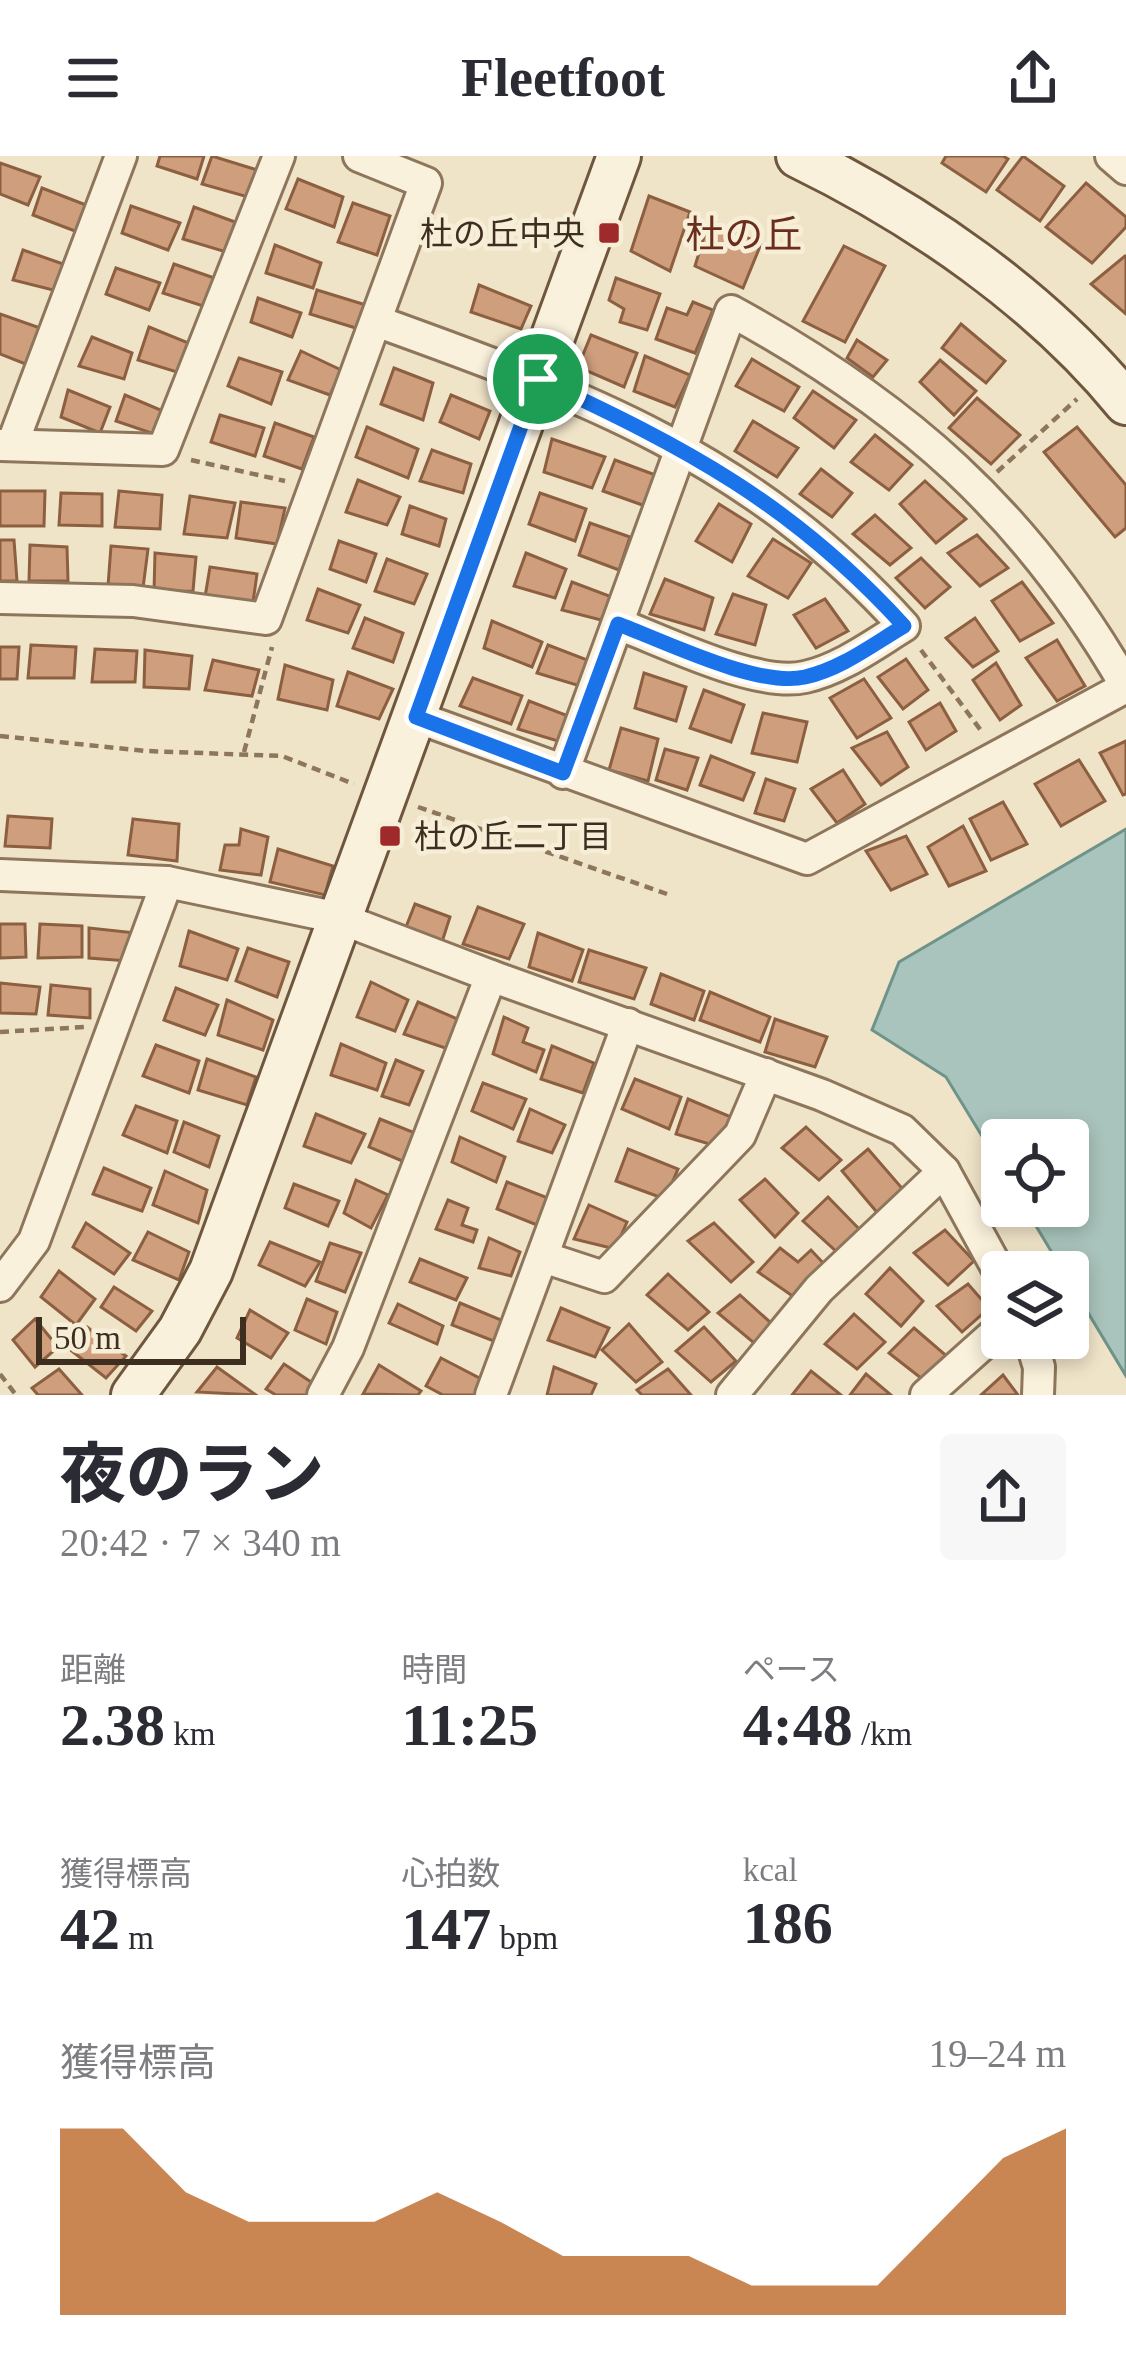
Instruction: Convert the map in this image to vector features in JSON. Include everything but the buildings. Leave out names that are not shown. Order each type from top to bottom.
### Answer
[{"type":"street","points":[[121,156],[6,445],[163,450],[280,156]]},
{"type":"street","points":[[0,598],[133,601],[266,620],[427,183],[358,156]]},
{"type":"street","points":[[134,1395],[180,1330],[211,1270],[619,156]]},
{"type":"street","points":[[798,156],[897,208],[1000,283],[1101,372],[1126,403]]},
{"type":"street","points":[[1111,156],[1126,170]]},
{"type":"street","points":[[416,717],[563,773],[807,859],[1126,686],[1089,621],[980,488],[908,422],[824,362],[731,311],[563,773]]},
{"type":"street","points":[[376,320],[538,379],[682,448],[773,504],[844,560],[904,626],[840,665],[801,679],[712,659],[618,624]]},
{"type":"street","points":[[0,875],[167,882],[339,918],[766,1073],[902,1130],[944,1171],[988,1251]]},
{"type":"street","points":[[0,1286],[34,1240],[167,882]]},
{"type":"street","points":[[323,1395],[348,1348],[491,976]]},
{"type":"street","points":[[491,1395],[628,1024]]},
{"type":"street","points":[[543,1257],[604,1277],[740,1136],[766,1073]]},
{"type":"street","points":[[731,1395],[819,1289],[944,1171]]},
{"type":"street","points":[[926,1395],[981,1346]]},
{"type":"street","points":[[1037,1359],[1038,1395]]},
{"type":"path","points":[[980,488],[1081,396]]},
{"type":"path","points":[[163,450],[314,488]]},
{"type":"path","points":[[243,754],[274,639],[266,620]]},
{"type":"path","points":[[904,626],[999,755]]},
{"type":"path","points":[[0,736],[282,756],[369,789]]},
{"type":"path","points":[[406,803],[667,894]]},
{"type":"path","points":[[0,1032],[117,1026]]},
{"type":"path","points":[[0,1374],[16,1395]]},
{"type":"water","points":[[1126,829],[1126,1376],[1089,1314],[1089,1251],[1051,1251],[1037,1227],[1089,1227],[1089,1119],[981,1119],[981,1134],[946,1077],[872,1030],[899,962]]},
{"type":"place","name":"杜の丘中央","points":[[609,233]]},
{"type":"place","name":"杜の丘二丁目","points":[[390,836]]},
{"type":"district","name":"杜の丘","points":[[744,234]]},
{"type":"route","points":[[538,379],[682,448],[773,504],[844,560],[904,626],[840,665],[801,679],[762,674],[712,659],[618,624],[563,773],[416,717],[538,379]]}]
